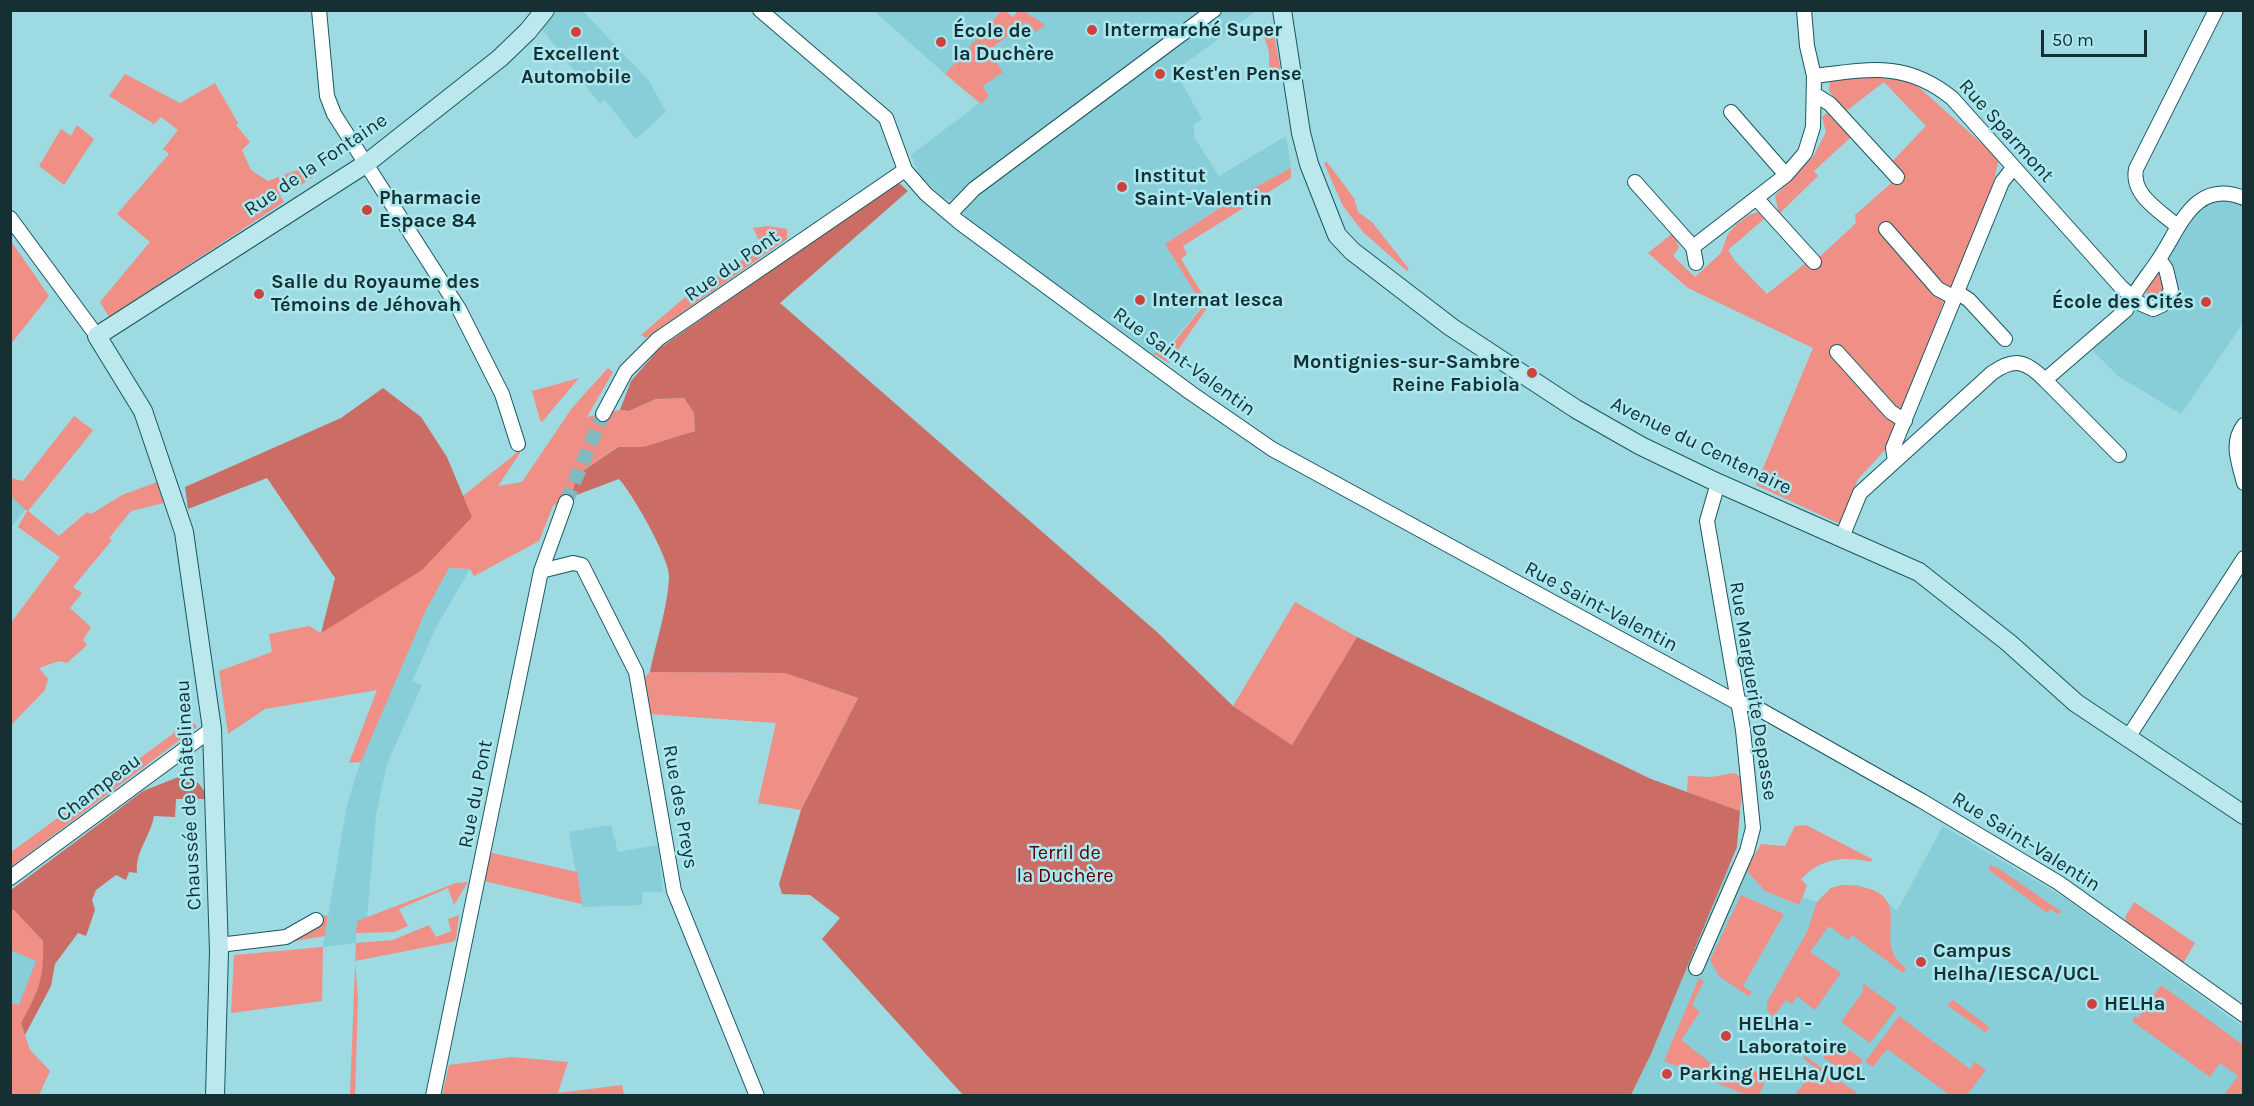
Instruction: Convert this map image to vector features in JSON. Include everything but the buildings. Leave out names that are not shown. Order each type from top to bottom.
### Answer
[{"type":"main road","name":"Rue de la Fontaine","points":[[97,336],[366,163],[500,58],[528,31],[545,10]]},
{"type":"main road","name":"Avenue du Centenaire","points":[[1282,10],[1301,133],[1309,164],[1329,218],[1343,242],[1450,327],[1544,390],[1641,446],[1718,483],[1919,572],[2009,643],[2076,703],[2244,815]]},
{"type":"main road","name":"Chaussée de Châtelineau","points":[[97,336],[143,411],[184,532],[212,729],[219,945],[215,1095]]},
{"type":"street","points":[[320,10],[327,96],[334,114],[471,331],[502,394],[518,444]]},
{"type":"street","name":"Rue Saint-Valentin","points":[[760,10],[886,118],[905,170],[926,194],[1191,393],[1272,449],[1738,704],[1750,704],[1922,801],[2060,883],[2244,1015]]},
{"type":"street","points":[[950,214],[974,189],[1214,10]]},
{"type":"street","points":[[1693,248],[1786,176],[1802,159],[1810,140],[1814,94],[1814,76],[1807,46],[1804,10]]},
{"type":"street","points":[[2177,226],[2140,193],[2134,181],[2136,169],[2216,10]]},
{"type":"street","name":"Rue Sparmont","points":[[1814,76],[1873,68],[1903,71],[1932,82],[1952,98],[2013,168],[2132,296]]},
{"type":"street","points":[[1814,94],[1830,104],[1897,177]]},
{"type":"street","points":[[1731,112],[1786,176]]},
{"type":"street","points":[[1894,461],[1893,448],[2002,182],[2013,168]]},
{"type":"street","name":"Rue du Pont","points":[[603,414],[626,371],[658,339],[905,170]]},
{"type":"street","points":[[1635,182],[1693,248],[1696,263]]},
{"type":"street","points":[[2045,380],[2126,310],[2132,296],[2159,259],[2177,226],[2196,204],[2213,195],[2229,194],[2244,198]]},
{"type":"street","points":[[1757,199],[1814,262]]},
{"type":"street","name":"Chaussée de Châtelineau","points":[[10,218],[97,336]]},
{"type":"street","points":[[1886,230],[1938,289],[1969,300],[2005,339]]},
{"type":"street","points":[[2132,296],[2139,303],[2153,309],[2162,305],[2171,290],[2171,284],[2166,269],[2159,259]]},
{"type":"street","points":[[1837,352],[1891,412],[1905,421]]},
{"type":"street","points":[[1842,537],[1860,493],[2001,366],[2026,364],[2045,380],[2119,455]]},
{"type":"street","points":[[2244,425],[2236,440],[2236,450],[2244,483]]},
{"type":"street","name":"Rue Marguerite Depasse","points":[[1696,968],[1747,851],[1753,828],[1738,704],[1707,521],[1718,483]]},
{"type":"street","name":"Rue du Pont","points":[[433,1095],[541,571],[566,502]]},
{"type":"street","points":[[2127,739],[2244,558]]},
{"type":"street","name":"Rue des Preys","points":[[541,571],[573,563],[582,565],[636,672],[674,891],[757,1095]]},
{"type":"street","name":"Champeau","points":[[10,878],[212,729]]},
{"type":"street","points":[[219,945],[286,937],[316,920]]},
{"type":"shaded area","points":[[1257,10],[1175,71],[1202,119],[1194,125],[1194,137],[1219,176],[1286,136],[1291,168],[1235,198],[1165,244],[1203,305],[1166,349],[1153,354],[968,221],[963,212],[969,202],[944,199],[919,174],[911,155],[989,96],[983,86],[988,52],[1028,21],[1045,26],[1024,11]]},
{"type":"shaded area","points":[[557,11],[583,11],[649,81],[666,112],[636,139],[605,100],[600,104],[541,28]]},
{"type":"shaded area","name":"École de la Duchère","points":[[874,11],[1001,11],[945,74]]},
{"type":"shaded area","points":[[1001,11],[1013,17],[1018,11],[1024,11],[1045,25],[1036,32],[1027,22],[988,51],[1003,72],[983,86],[989,96],[981,104],[945,74]]},
{"type":"shaded area","points":[[1272,23],[1281,72],[1269,80],[1269,52],[1261,27]]},
{"type":"shaded area","points":[[125,74],[180,103],[215,83],[238,123],[236,125],[250,142],[242,150],[251,170],[268,181],[294,171],[316,168],[319,173],[295,189],[292,184],[279,193],[284,202],[109,317],[100,302],[150,242],[117,214],[169,154],[163,149],[178,130],[161,117],[154,124],[109,96]]},
{"type":"shaded area","points":[[1882,75],[1886,79],[1894,76],[1905,78],[1922,90],[1999,159],[1982,230],[1945,299],[1886,449],[1858,479],[1840,524],[1756,485],[1813,348],[1688,288],[1648,253],[1673,233],[1679,247],[1673,256],[1695,277],[1721,253],[1728,234],[1736,225],[1749,215],[1758,212],[1764,219],[1728,250],[1735,261],[1767,294],[1807,262],[1814,262],[1856,223],[1855,215],[1897,178],[1890,164],[1926,126],[1884,82],[1845,112],[1829,91],[1830,81]]},
{"type":"shaded area","points":[[1830,110],[1852,136],[1814,171],[1818,176],[1779,214],[1775,196],[1813,157],[1826,132],[1822,117]]},
{"type":"shaded area","points":[[77,125],[94,139],[64,185],[39,166],[61,129],[71,136]]},
{"type":"shaded area","points":[[1327,162],[1354,198],[1358,212],[1372,222],[1409,269],[1407,271],[1363,232],[1343,206],[1324,163]]},
{"type":"shaded area","points":[[1291,168],[1291,178],[1183,246],[1187,254],[1181,259],[1209,305],[1169,363],[1153,354],[1171,346],[1203,306],[1165,244],[1235,198]]},
{"type":"shaded area","name":"École des Cités","points":[[2226,194],[2243,201],[2243,323],[2181,414],[2118,376],[2089,347],[2134,306],[2174,298],[2176,276],[2168,257],[2200,208]]},
{"type":"shaded area","points":[[768,226],[787,229],[787,239],[646,338],[641,335],[684,298],[762,247],[753,228]]},
{"type":"shaded area","points":[[11,241],[49,296],[10,344]]},
{"type":"shaded area","points":[[2159,273],[2164,293],[2157,303],[2150,304],[2146,297],[2147,287]]},
{"type":"shaded area","points":[[608,368],[613,372],[587,417],[620,410],[629,411],[656,399],[684,398],[694,413],[695,431],[643,447],[617,447],[577,475],[571,497],[553,506],[539,541],[474,576],[470,569],[449,568],[426,610],[361,762],[349,763],[377,690],[265,709],[228,734],[219,671],[272,652],[269,634],[309,626],[321,633],[472,517],[463,496],[520,450],[498,486],[522,482],[572,408]]},
{"type":"shaded area","points":[[579,378],[542,422],[532,391]]},
{"type":"shaded area","points":[[74,416],[93,430],[28,511],[59,536],[87,512],[91,514],[122,495],[160,481],[168,502],[131,511],[109,538],[112,540],[73,587],[82,593],[70,608],[91,627],[83,640],[87,645],[67,663],[59,661],[39,668],[48,679],[45,690],[11,725],[11,623],[60,557],[18,527],[27,511],[11,496],[11,478],[23,481]]},
{"type":"shaded area","points":[[10,496],[26,509],[11,527]]},
{"type":"shaded area","points":[[449,568],[470,569],[435,629],[412,681],[422,685],[387,764],[376,815],[367,918],[357,921],[356,943],[323,947],[347,805],[364,750],[426,610]]},
{"type":"shaded area","points":[[1295,602],[1357,637],[1292,745],[1233,706]]},
{"type":"shaded area","points":[[650,672],[785,673],[858,698],[801,810],[758,803],[776,723],[650,714],[642,680]]},
{"type":"shaded area","points":[[192,720],[197,727],[11,867],[11,852]]},
{"type":"shaded area","points":[[1734,773],[1744,778],[1740,811],[1687,792],[1688,776],[1711,777]]},
{"type":"shaded area","points":[[611,825],[618,852],[658,845],[663,892],[642,892],[642,905],[582,907],[569,832]]},
{"type":"shaded area","points":[[1806,825],[1872,859],[1871,862],[1851,859],[1833,860],[1809,872],[1801,879],[1807,886],[1799,905],[1765,891],[1746,870],[1761,844],[1785,846],[1795,826]]},
{"type":"shaded area","name":"Campus Helha/IESCA/UCL","points":[[1943,826],[2065,898],[2243,1027],[2243,1095],[1631,1096],[1651,1054],[1729,866],[1746,870],[1765,891],[1799,905],[1802,897],[1816,902],[1831,888],[1858,885],[1875,891],[1897,911]]},
{"type":"shaded area","points":[[488,852],[577,872],[582,904],[484,881]]},
{"type":"shaded area","points":[[1990,865],[1998,868],[2062,912],[2058,914],[2051,909],[2047,913],[1989,870]]},
{"type":"shaded area","points":[[468,882],[454,905],[448,888],[399,909],[408,926],[394,932],[356,933],[357,921],[456,883]]},
{"type":"shaded area","points":[[1842,885],[1868,888],[1882,896],[1889,906],[1891,944],[1895,957],[1906,968],[1903,973],[1852,935],[1848,940],[1829,926],[1810,952],[1841,973],[1815,1010],[1797,996],[1792,1004],[1786,1000],[1773,1017],[1767,1010],[1767,1002],[1807,932],[1817,902],[1831,888]]},
{"type":"shaded area","points":[[1741,895],[1784,914],[1743,986],[1752,992],[1748,996],[1719,976],[1710,960]]},
{"type":"shaded area","points":[[2134,902],[2195,943],[2182,965],[2127,924],[2125,917]]},
{"type":"shaded area","points":[[10,909],[43,941],[44,972],[21,1023],[30,1050],[50,1071],[39,1095],[11,1095]]},
{"type":"shaded area","points":[[11,909],[14,909],[43,941],[44,972],[36,997],[21,1023],[30,1050],[50,1071],[39,1095],[11,1095],[10,1065],[13,1058],[11,1056],[11,1003],[19,1005],[36,961],[11,950]]},
{"type":"shaded area","points":[[322,915],[328,916],[325,936],[289,942],[318,925]]},
{"type":"shaded area","points":[[459,915],[456,939],[452,942],[355,961],[356,943],[393,940],[429,925],[436,937],[451,931],[448,919]]},
{"type":"shaded area","points":[[323,947],[322,1001],[231,1013],[234,955]]},
{"type":"shaded area","points":[[355,963],[358,999],[355,1095],[350,1095]]},
{"type":"shaded area","points":[[1699,978],[1704,981],[1692,1005],[1700,1012],[1681,1040],[1734,1081],[1746,1066],[1767,1077],[1759,1095],[1746,1095],[1664,1061]]},
{"type":"shaded area","points":[[1864,984],[1897,1008],[1870,1043],[1841,1022],[1864,990],[1862,988]]},
{"type":"shaded area","points":[[2161,985],[2243,1045],[2243,1088],[2240,1095],[2224,1095],[2238,1076],[2220,1063],[2210,1077],[2132,1021],[2135,1016],[2138,1018]]},
{"type":"shaded area","points":[[1953,1000],[1989,1027],[1986,1033],[1947,1005]]},
{"type":"shaded area","points":[[1899,1016],[1970,1069],[1975,1062],[1986,1070],[1967,1095],[1950,1095],[1887,1049],[1873,1067],[1865,1062]]},
{"type":"shaded area","points":[[1835,1040],[1863,1060],[1855,1071],[1859,1074],[1853,1079],[1823,1057]]},
{"type":"shaded area","points":[[1805,1056],[1860,1095],[1795,1095],[1815,1068],[1803,1058]]},
{"type":"shaded area","points":[[512,1057],[568,1062],[558,1093],[622,1085],[624,1095],[442,1095],[449,1065]]},
{"type":"green space","name":"Terril de la Duchère","points":[[898,182],[908,191],[780,303],[1157,632],[1233,706],[1292,745],[1357,637],[1651,779],[1740,811],[1737,847],[1651,1054],[1631,1095],[963,1095],[822,939],[840,918],[810,895],[782,894],[779,884],[801,810],[858,698],[785,673],[650,672],[664,612],[669,577],[668,568],[657,542],[641,511],[619,479],[571,497],[577,475],[618,447],[643,447],[695,431],[694,413],[684,398],[656,399],[629,411],[620,410],[631,381],[660,348]]},
{"type":"green space","points":[[383,388],[421,417],[447,457],[472,517],[422,570],[321,633],[335,578],[267,478],[188,509],[185,487],[341,418]]},
{"type":"green space","points":[[181,776],[198,783],[207,799],[176,799],[175,817],[154,816],[140,851],[137,873],[129,872],[126,880],[116,875],[96,890],[92,900],[95,910],[86,936],[78,933],[55,964],[51,986],[25,1035],[21,1023],[39,984],[43,965],[43,941],[11,909],[11,890],[143,791]]},
{"type":"tunnel","points":[[566,502],[603,414]]},
{"type":"place","name":"Intermarché Super","points":[[1092,30]]},
{"type":"place","name":"Excellent Automobile","points":[[576,32]]},
{"type":"place","name":"École de la Duchère","points":[[941,42]]},
{"type":"place","name":"Kest'en Pense","points":[[1160,74]]},
{"type":"place","name":"Institut Saint-Valentin","points":[[1122,187]]},
{"type":"place","name":"Pharmacie Espace 84","points":[[367,210]]},
{"type":"place","name":"Salle du Royaume des Témoins de Jéhovah","points":[[259,294]]},
{"type":"place","name":"Internat Iesca","points":[[1140,300]]},
{"type":"place","name":"École des Cités","points":[[2206,302]]},
{"type":"place","name":"Montignies-sur-Sambre Reine Fabiola","points":[[1532,373]]},
{"type":"place","name":"Campus Helha/IESCA/UCL","points":[[1921,962]]},
{"type":"place","name":"HELHa","points":[[2092,1004]]},
{"type":"place","name":"HELHa - Laboratoire","points":[[1726,1036]]},
{"type":"place","name":"Parking HELHa/UCL","points":[[1667,1074]]}]
